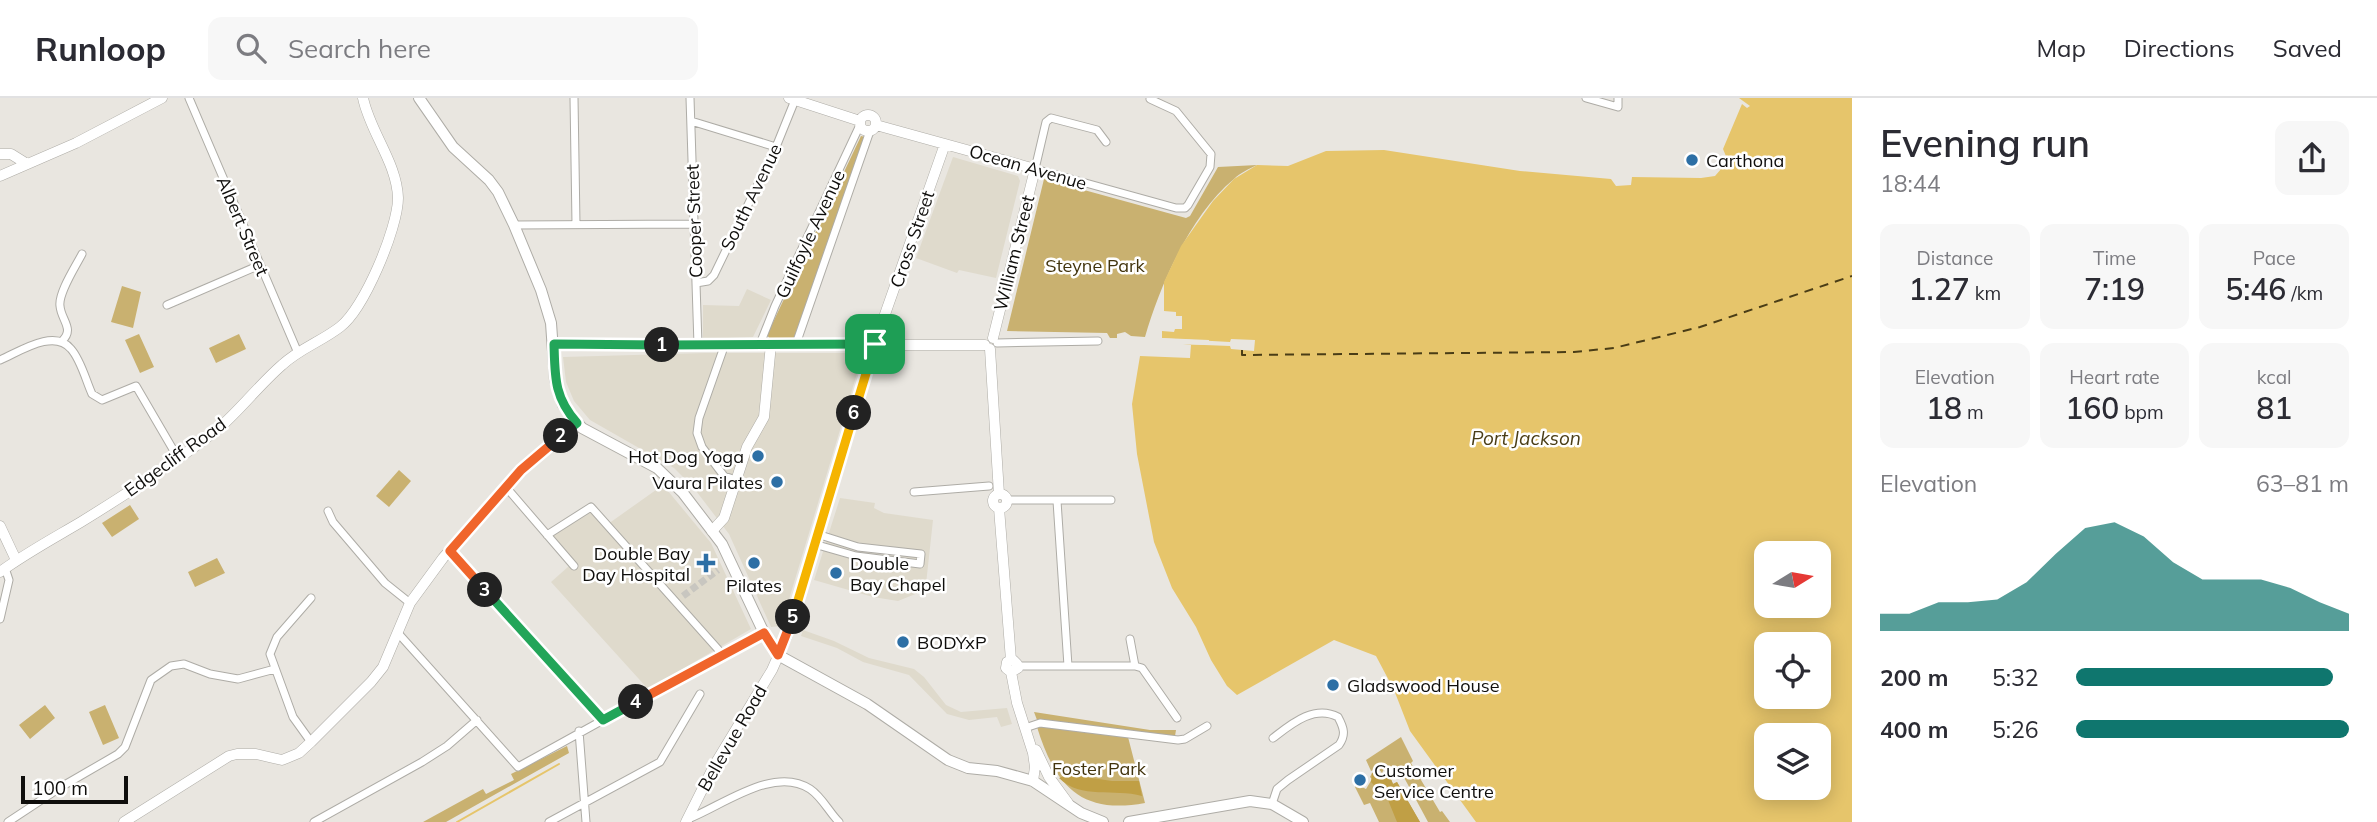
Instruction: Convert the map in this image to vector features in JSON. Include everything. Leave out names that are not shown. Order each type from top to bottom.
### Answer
[{"type":"main road","points":[[419,98],[453,147],[493,186],[514,225],[551,323],[555,380],[559,397],[577,423],[587,431],[648,462],[664,473],[683,493],[712,531],[731,562],[764,633],[778,655],[867,704],[948,760],[968,768],[998,771],[1033,781],[1071,807],[1103,822]]},
{"type":"main road","points":[[1129,822],[1233,803],[1259,801],[1272,804],[1303,822]]},
{"type":"street","points":[[0,176],[76,143],[162,98]]},
{"type":"street","name":"Albert Street","points":[[189,98],[298,353]]},
{"type":"street","name":"Edgecliff Road","points":[[2,570],[109,505],[178,457],[235,414],[277,369],[349,318],[373,279],[394,221],[398,197],[395,180],[363,98]]},
{"type":"street","points":[[574,98],[576,224]]},
{"type":"street","name":"Cooper Street","points":[[691,98],[698,345]]},
{"type":"street","points":[[1587,98],[1618,107],[1618,98]]},
{"type":"street","points":[[792,99],[860,123]]},
{"type":"street","name":"South Avenue","points":[[696,283],[708,281],[714,275],[776,147],[792,99]]},
{"type":"street","name":"Ocean Avenue","points":[[860,123],[863,117],[868,115],[875,120],[873,128],[945,144],[1181,208],[1188,205],[1210,167],[1208,150],[1176,111],[1150,99]]},
{"type":"street","points":[[1035,169],[1046,122],[1051,118],[1097,130],[1106,142]]},
{"type":"street","points":[[691,121],[776,147]]},
{"type":"street","name":"Guilfoyle Avenue","points":[[766,344],[775,306],[860,123]]},
{"type":"street","name":"Guilfoyle Avenue","points":[[796,344],[873,128]]},
{"type":"street","name":"Cross Street","points":[[778,655],[787,636],[875,344],[945,144]]},
{"type":"street","points":[[5,154],[27,163]]},
{"type":"street","points":[[1017,164],[1030,187]]},
{"type":"street","name":"William Street","points":[[1033,781],[1035,766],[1013,666],[991,344],[1035,169]]},
{"type":"street","points":[[514,225],[693,223]]},
{"type":"street","points":[[62,341],[68,330],[60,300],[82,254]]},
{"type":"street","points":[[167,305],[260,265]]},
{"type":"street","points":[[0,360],[48,340],[62,341],[74,352],[96,399],[102,400],[136,386],[178,457]]},
{"type":"street","points":[[554,344],[991,344],[1098,341]]},
{"type":"street","points":[[725,344],[697,429],[699,442],[713,462],[724,476],[736,480]]},
{"type":"street","points":[[712,531],[724,517],[747,447],[764,417],[766,344]]},
{"type":"street","points":[[124,822],[229,756],[256,754],[282,760],[299,753],[372,682],[383,667],[410,603],[450,551],[505,486],[577,423]]},
{"type":"street","points":[[505,486],[574,566]]},
{"type":"street","points":[[914,492],[989,486]]},
{"type":"street","points":[[1001,501],[1111,500]]},
{"type":"street","points":[[1057,501],[1068,666]]},
{"type":"street","points":[[547,535],[591,507],[724,656]]},
{"type":"street","points":[[328,511],[333,522],[385,583],[410,603]]},
{"type":"street","points":[[0,526],[16,560]]},
{"type":"street","points":[[816,539],[921,554],[920,564],[858,556],[816,539]]},
{"type":"street","points":[[858,556],[860,547]]},
{"type":"street","points":[[450,551],[603,720]]},
{"type":"street","points":[[901,562],[902,552]]},
{"type":"street","points":[[0,619],[9,586],[9,576],[2,570]]},
{"type":"street","points":[[675,602],[683,596]]},
{"type":"street","points":[[311,598],[277,637],[270,654],[293,717],[311,741]]},
{"type":"street","points":[[398,634],[517,767],[764,633]]},
{"type":"street","points":[[1130,639],[1135,666]]},
{"type":"street","name":"Bellevue Road","points":[[687,820],[715,764],[772,670],[778,655]]},
{"type":"street","points":[[8,822],[118,754],[125,747],[151,680],[170,666],[184,664],[210,674],[238,679],[275,669]]},
{"type":"street","points":[[1013,666],[1142,667],[1177,718]]},
{"type":"street","points":[[549,822],[660,762],[700,694]]},
{"type":"street","points":[[1272,804],[1277,789],[1339,745],[1344,731],[1338,717],[1327,714],[1297,719],[1273,738]]},
{"type":"street","points":[[314,822],[430,757],[477,720]]},
{"type":"street","points":[[1071,807],[1049,777],[1027,731],[1040,723],[1178,740],[1185,739],[1207,726]]},
{"type":"street","points":[[579,731],[586,822]]},
{"type":"street","points":[[687,820],[740,794],[782,781],[810,789],[839,822]]},
{"type":"shaded area","points":[[953,157],[1018,176],[1020,181],[996,278],[959,270],[957,273],[916,258]]},
{"type":"shaded area","points":[[747,289],[771,300],[753,337],[703,339],[703,305],[739,306]]},
{"type":"shaded area","points":[[860,353],[862,357],[781,626],[771,627],[729,534],[693,487],[674,468],[590,420],[574,401],[566,382],[563,357]]},
{"type":"shaded area","points":[[663,485],[711,543],[751,629],[648,689],[551,582],[569,566],[549,538],[589,503],[608,524]]},
{"type":"shaded area","points":[[840,498],[875,503],[874,508],[884,513],[933,520],[923,591],[898,601],[873,597],[814,580]]},
{"type":"shaded area","points":[[803,630],[869,658],[914,669],[924,677],[946,705],[961,712],[1007,708],[1012,724],[1001,727],[997,717],[969,720],[947,714],[909,675],[863,662],[837,648],[801,636]]},
{"type":"shaded area","points":[[1081,769],[1085,777],[1139,781],[1142,796],[1077,789],[1059,778]]},
{"type":"shaded area","points":[[1377,771],[1382,776],[1388,772],[1393,784],[1397,782],[1420,822],[1397,822],[1388,800],[1371,782],[1372,773]]},
{"type":"green space","points":[[861,136],[865,137],[794,338],[770,339],[767,335]]},
{"type":"green space","name":"Steyne Park","points":[[1257,165],[1239,175],[1204,211],[1168,273],[1145,337],[1131,336],[1125,332],[1117,334],[1117,338],[1110,338],[1107,333],[1007,331],[1044,179],[1186,218],[1190,216],[1218,167]]},
{"type":"green space","points":[[122,286],[141,292],[133,328],[111,322]]},
{"type":"green space","points":[[139,334],[154,367],[140,373],[125,340]]},
{"type":"green space","points":[[239,334],[246,349],[216,363],[209,348]]},
{"type":"green space","points":[[399,470],[411,481],[389,507],[376,496]]},
{"type":"green space","points":[[130,505],[139,519],[112,537],[102,523]]},
{"type":"green space","points":[[217,558],[225,573],[195,587],[188,572]]},
{"type":"green space","points":[[45,705],[55,718],[30,739],[19,725]]},
{"type":"green space","points":[[105,705],[119,738],[103,745],[89,712]]},
{"type":"green space","points":[[1034,712],[1150,730],[1176,730],[1175,736],[1037,720]]},
{"type":"green space","name":"Foster Park","points":[[1037,727],[1128,737],[1145,803],[1122,806],[1103,804],[1087,800],[1073,791],[1052,765]]},
{"type":"green space","points":[[1401,737],[1413,761],[1411,763],[1440,812],[1442,811],[1450,822],[1428,822],[1400,770],[1396,770],[1393,765],[1382,773],[1378,768],[1371,771],[1366,760]]},
{"type":"green space","points":[[567,746],[569,753],[446,822],[423,822],[483,789],[486,794],[514,780],[511,774]]},
{"type":"green space","points":[[1377,771],[1382,776],[1388,772],[1393,784],[1397,782],[1420,822],[1379,822],[1370,803],[1364,805],[1356,784],[1366,789],[1372,779],[1372,773]]},
{"type":"water","name":"Port Jackson","points":[[1739,98],[1852,98],[1852,822],[1476,822],[1410,731],[1394,690],[1376,656],[1334,640],[1237,695],[1227,686],[1211,660],[1196,627],[1172,588],[1154,542],[1137,454],[1132,404],[1140,356],[1190,358],[1191,345],[1183,344],[1209,345],[1209,340],[1162,338],[1162,331],[1174,332],[1175,329],[1182,329],[1182,316],[1176,316],[1176,312],[1164,311],[1164,282],[1181,246],[1213,201],[1234,179],[1257,165],[1288,166],[1326,151],[1384,150],[1520,171],[1611,179],[1616,186],[1631,185],[1632,177],[1715,176],[1728,161],[1723,149],[1742,104],[1747,108],[1750,106]]},
{"type":"pier","points":[[1158,338],[1230,342],[1231,339],[1255,340],[1254,351],[1231,349],[1230,346],[1179,344]]},
{"type":"waterway","points":[[457,822],[559,764]]},
{"type":"ferry route","points":[[1242,350],[1242,355],[1574,352],[1614,348],[1700,327],[1852,276]]},
{"type":"tunnel","points":[[683,596],[718,570]]},
{"type":"place","name":"Carthona","points":[[1692,160]]},
{"type":"place","name":"Hot Dog Yoga","points":[[758,456]]},
{"type":"place","name":"Vaura Pilates","points":[[777,482]]},
{"type":"place","name":"Double Bay Day Hospital","points":[[706,563]]},
{"type":"place","name":"Pilates","points":[[754,563]]},
{"type":"place","name":"Double Bay Chapel","points":[[836,573]]},
{"type":"place","name":"BODYxP","points":[[903,642]]},
{"type":"place","name":"Gladswood House","points":[[1333,685]]},
{"type":"place","name":"Customer Service Centre","points":[[1360,780]]},
{"type":"route","points":[[554,344],[875,344],[787,636],[778,655],[764,633],[603,720],[450,551],[505,486],[577,423],[559,397],[555,380],[554,344]]}]
